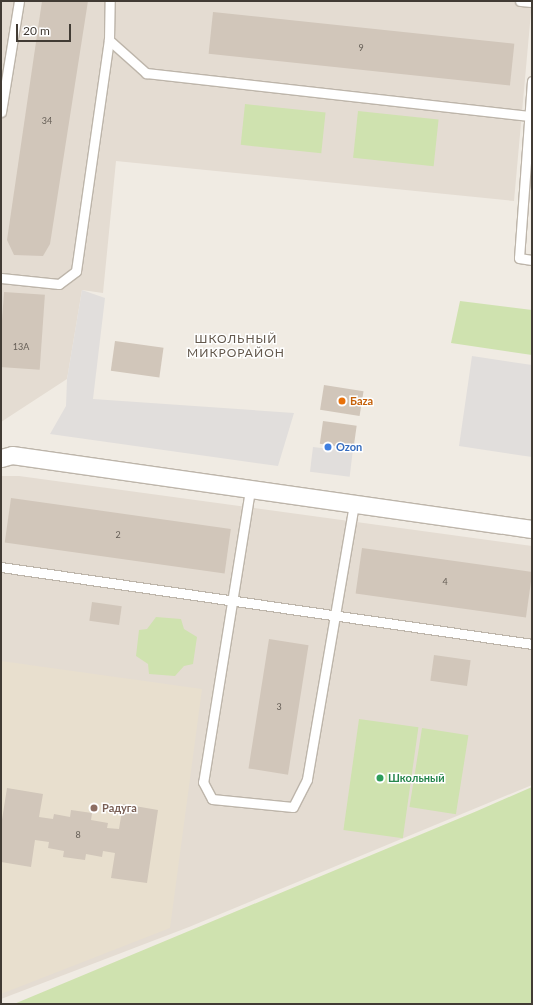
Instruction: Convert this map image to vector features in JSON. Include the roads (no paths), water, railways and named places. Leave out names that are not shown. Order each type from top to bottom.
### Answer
[{"type":"street","points":[[1,458],[12,456],[532,529]]},
{"type":"lane","points":[[1,112],[20,1]]},
{"type":"lane","points":[[1,278],[59,284],[76,271],[109,40],[110,1]]},
{"type":"lane","points":[[520,1],[532,2]]},
{"type":"lane","points":[[109,40],[146,74],[531,116]]},
{"type":"lane","points":[[532,81],[531,116],[519,258],[532,260]]},
{"type":"lane","points":[[250,490],[203,782],[212,799],[293,807],[307,779],[354,504]]},
{"type":"lane","points":[[1,567],[532,644]]},
{"type":"place","name":"Баza","points":[[342,401]]},
{"type":"place","name":"Ozon","points":[[328,447]]},
{"type":"place","name":"Школьный","points":[[380,778]]},
{"type":"place","name":"Радуга","points":[[94,808]]},
{"type":"district","name":"ШКОЛЬНЫЙ МИКРОРАЙОН","points":[[236,346]]}]
